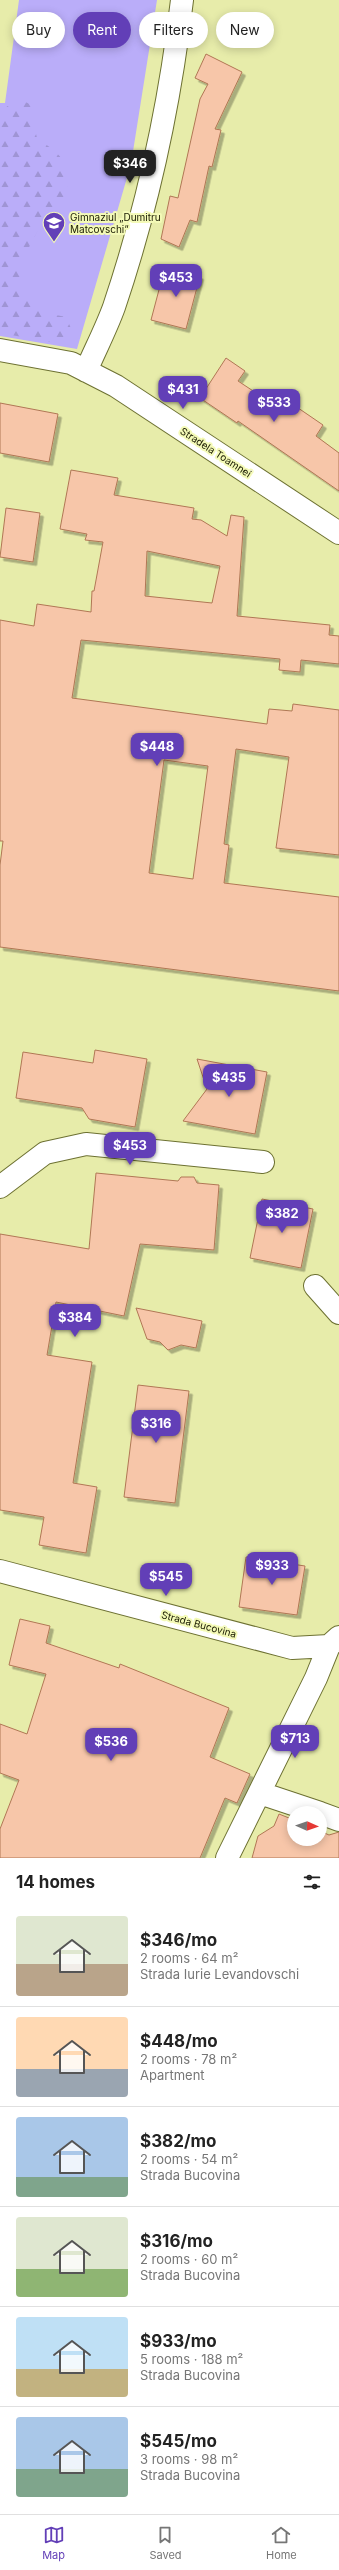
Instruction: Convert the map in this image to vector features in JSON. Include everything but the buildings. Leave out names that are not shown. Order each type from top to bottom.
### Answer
[{"type":"street","points":[[86,371],[114,308],[138,221],[163,118],[182,0]]},
{"type":"street","name":"Stradela Toamnei","points":[[0,350],[71,363],[116,386],[339,533]]},
{"type":"street","points":[[0,1187],[45,1153],[86,1144],[263,1162]]},
{"type":"street","points":[[315,1286],[339,1313]]},
{"type":"street","name":"Strada Bucovina","points":[[0,1571],[292,1648],[334,1642]]},
{"type":"street","name":"Strada Bucovina","points":[[227,1858],[334,1642]]},
{"type":"street","points":[[260,1792],[300,1806]]},
{"type":"street","points":[[327,1816],[339,1820]]},
{"type":"green space","name":"Gimnaziul „Dumitru Matcovschi“","points":[[19,0],[157,0],[155,12],[139,12],[139,48],[149,48],[131,164],[77,349],[0,336],[0,103],[5,103],[12,48],[65,48],[65,12],[17,12]]},
{"type":"green space","points":[[19,99],[34,106],[33,121],[37,138],[54,150],[59,156],[63,161],[67,174],[67,194],[42,222],[23,259],[20,288],[41,312],[66,317],[73,333],[66,341],[50,342],[0,333],[0,111]]},
{"type":"place","name":"Gimnaziul „Dumitru Matcovschi“","points":[[54,242]]}]
